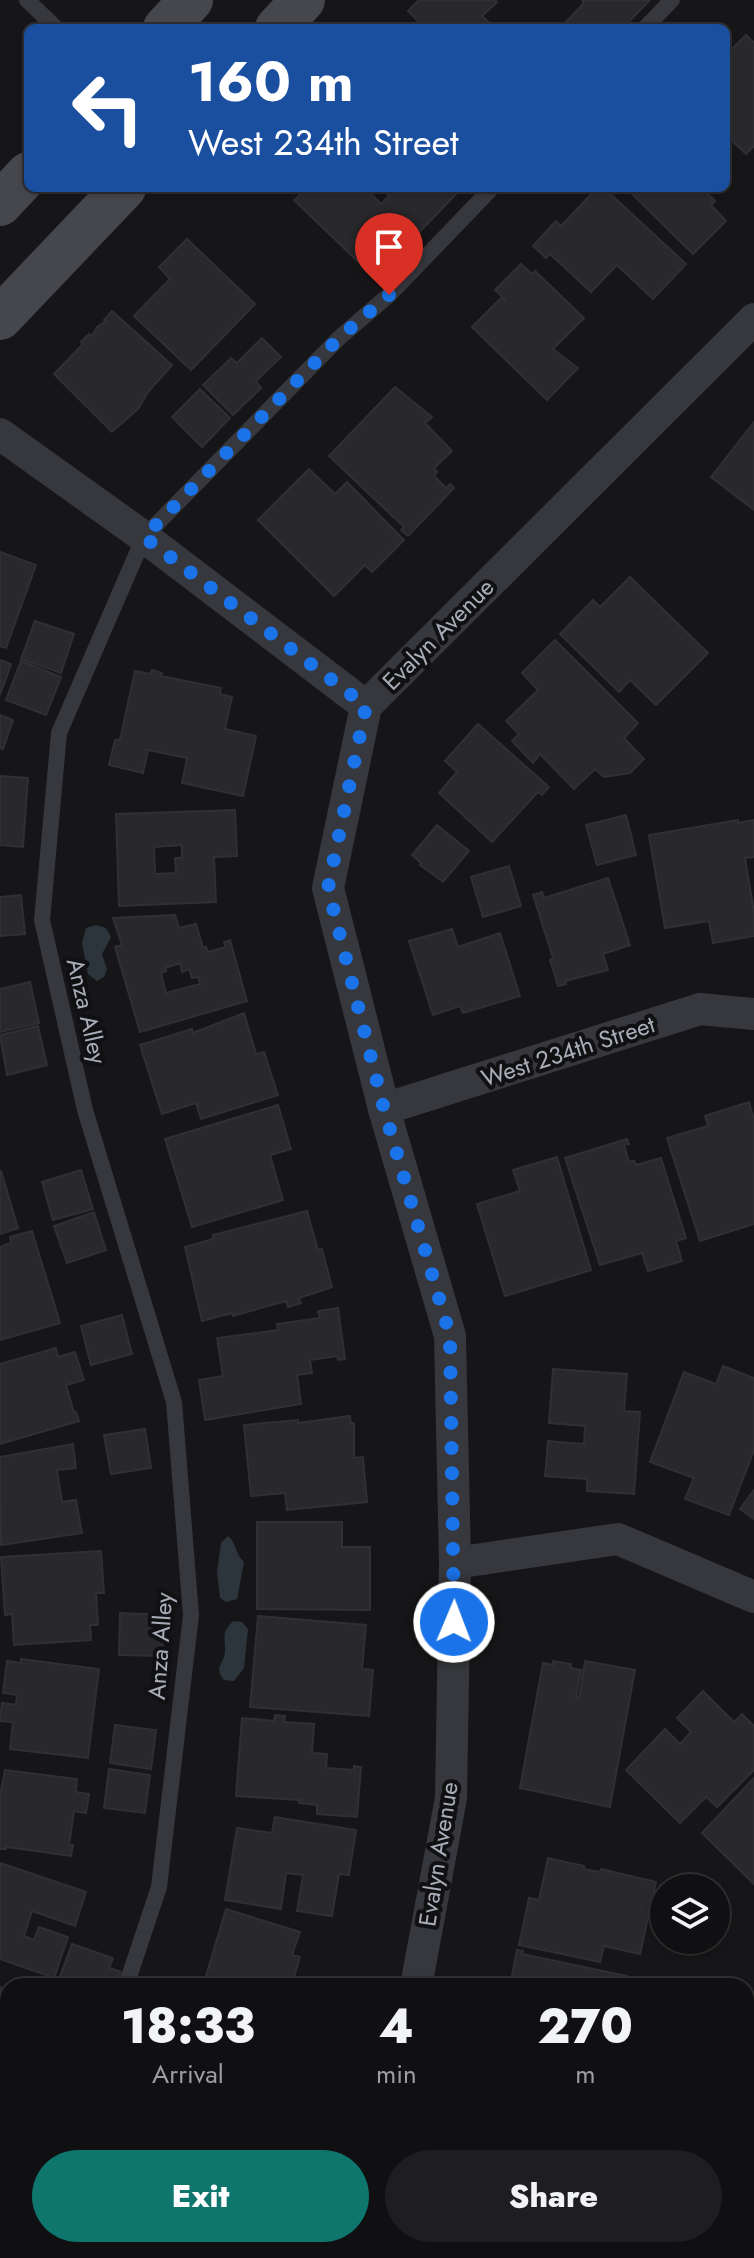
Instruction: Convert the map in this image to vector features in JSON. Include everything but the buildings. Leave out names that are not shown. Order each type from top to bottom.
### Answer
[{"type":"main road","points":[[169,24],[191,0]]},
{"type":"main road","points":[[281,24],[303,0]]},
{"type":"main road","points":[[0,204],[24,178]]},
{"type":"main road","points":[[0,318],[120,192]]},
{"type":"street","name":"Evalyn Avenue","points":[[417,1978],[451,1798],[455,1563],[450,1336],[384,1109],[328,888],[366,706],[754,319]]},
{"type":"street","points":[[0,434],[144,537],[366,706]]},
{"type":"street","name":"West 234th Street","points":[[384,1109],[700,1009],[754,1014]]},
{"type":"street","points":[[455,1563],[618,1539],[754,1597]]},
{"type":"lane","points":[[27,0],[52,24]]},
{"type":"lane","points":[[649,24],[672,0]]},
{"type":"lane","name":"Anza Alley","points":[[129,1978],[159,1887],[191,1615],[174,1402],[85,1110],[42,920],[59,733],[144,537],[339,338],[389,295],[488,192]]},
{"type":"shaded area","points":[[96,925],[106,928],[111,937],[102,954],[107,969],[104,977],[97,981],[88,974],[82,943],[86,928]]},
{"type":"shaded area","points":[[228,1536],[244,1562],[237,1599],[226,1602],[220,1598],[217,1572],[221,1543]]},
{"type":"shaded area","points":[[233,1621],[242,1622],[248,1629],[244,1668],[234,1681],[224,1680],[219,1669],[225,1651],[225,1633]]},
{"type":"route","points":[[389,295],[339,338],[144,537],[366,706],[328,888],[384,1109],[450,1336],[454,1622]]}]
